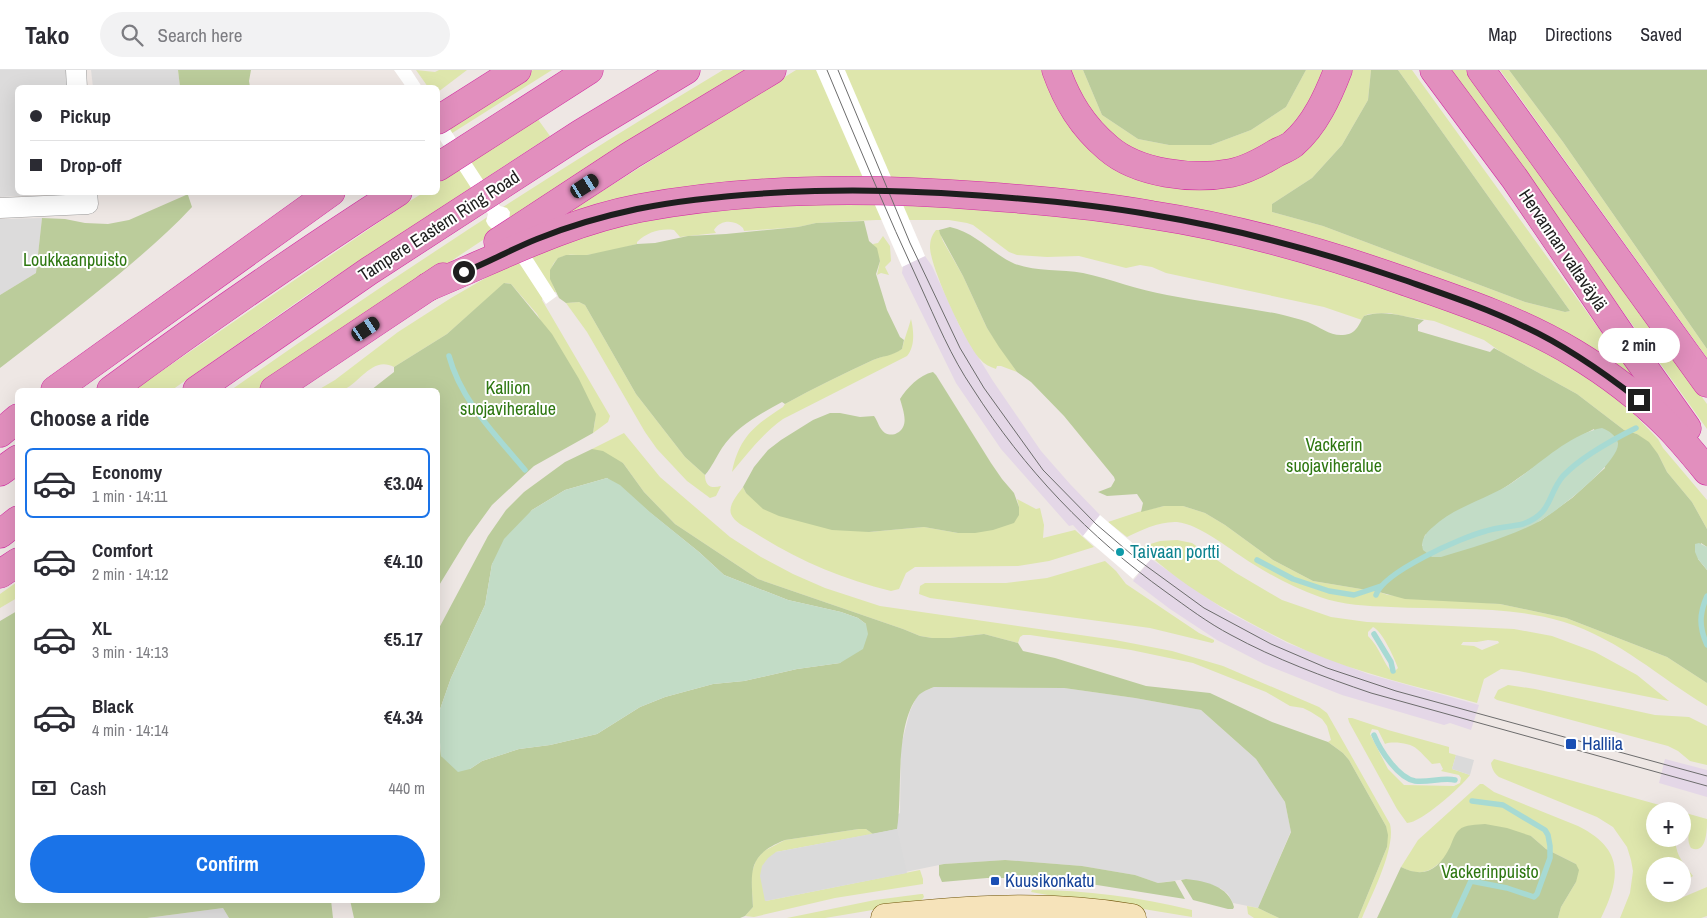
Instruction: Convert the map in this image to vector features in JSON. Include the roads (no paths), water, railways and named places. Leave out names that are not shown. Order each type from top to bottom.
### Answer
[{"type":"highway","points":[[440,105],[486,70]]},
{"type":"highway","points":[[440,119],[517,70]]},
{"type":"highway","points":[[440,166],[589,70]]},
{"type":"highway","name":"Tampere Eastern Ring Road","points":[[200,388],[369,270],[580,134],[686,70]]},
{"type":"highway","points":[[277,388],[631,155],[772,70]]},
{"type":"highway","points":[[1056,70],[1072,109],[1090,131],[1109,149],[1134,164],[1168,173],[1203,176],[1233,173],[1265,160],[1292,144],[1312,122],[1328,95],[1338,70]]},
{"type":"highway","name":"Hervannan valtaväylä","points":[[1434,70],[1515,179],[1621,335],[1707,456]]},
{"type":"highway","points":[[1481,70],[1707,383]]},
{"type":"highway","points":[[428,287],[537,239],[590,221],[636,209],[729,195],[855,190],[926,191],[1089,205],[1155,215],[1286,244],[1354,263],[1478,307],[1524,326],[1574,353],[1610,377],[1667,426],[1707,471]]},
{"type":"highway","points":[[58,388],[327,195]]},
{"type":"highway","points":[[114,388],[312,249],[393,195]]},
{"type":"highway","points":[[0,432],[15,420]]},
{"type":"highway","points":[[0,472],[15,461]]},
{"type":"highway","points":[[0,534],[15,522]]},
{"type":"highway","points":[[0,574],[15,564]]},
{"type":"main road","points":[[885,918],[966,910],[1038,909],[1132,918]]},
{"type":"street","points":[[76,70],[77,85]]},
{"type":"street","points":[[0,208],[87,198]]},
{"type":"waterway","points":[[449,356],[462,388],[471,403],[525,470]]},
{"type":"waterway","points":[[1376,595],[1382,586],[1393,576],[1442,548],[1475,535],[1533,520],[1545,509],[1558,483],[1570,469],[1598,449],[1636,428]]},
{"type":"waterway","points":[[1257,560],[1293,579],[1329,591],[1354,595],[1381,586]]},
{"type":"waterway","points":[[1707,596],[1701,620],[1702,632],[1707,645]]},
{"type":"waterway","points":[[1374,634],[1391,662],[1393,671]]},
{"type":"waterway","points":[[1374,735],[1390,762],[1402,775],[1409,779],[1415,781],[1455,780]]},
{"type":"waterway","points":[[1454,918],[1471,881],[1507,888],[1534,897],[1537,894],[1550,858],[1550,846],[1545,830],[1503,805],[1472,801]]},
{"type":"tram line","points":[[827,70],[872,178],[944,338],[965,377],[1014,447],[1036,474],[1085,525],[1138,571],[1222,630],[1282,660],[1318,674],[1371,693],[1707,786]]},
{"type":"tram line","points":[[838,70],[910,243],[960,348],[984,388],[1043,470],[1096,524],[1138,560],[1204,608],[1271,644],[1327,668],[1396,691],[1707,776]]},
{"type":"place","name":"Taivaan portti","points":[[1120,552]]},
{"type":"place","name":"Hallila","points":[[1571,744]]},
{"type":"place","name":"Kuusikonkatu","points":[[995,881]]},
{"type":"park label","name":"Loukkaanpuisto","points":[[75,260]]},
{"type":"park label","name":"Kallion suojaviheralue","points":[[508,398]]},
{"type":"park label","name":"Vackerin suojaviheralue","points":[[1334,455]]},
{"type":"park label","name":"Vackerinpuisto","points":[[1490,872]]}]
